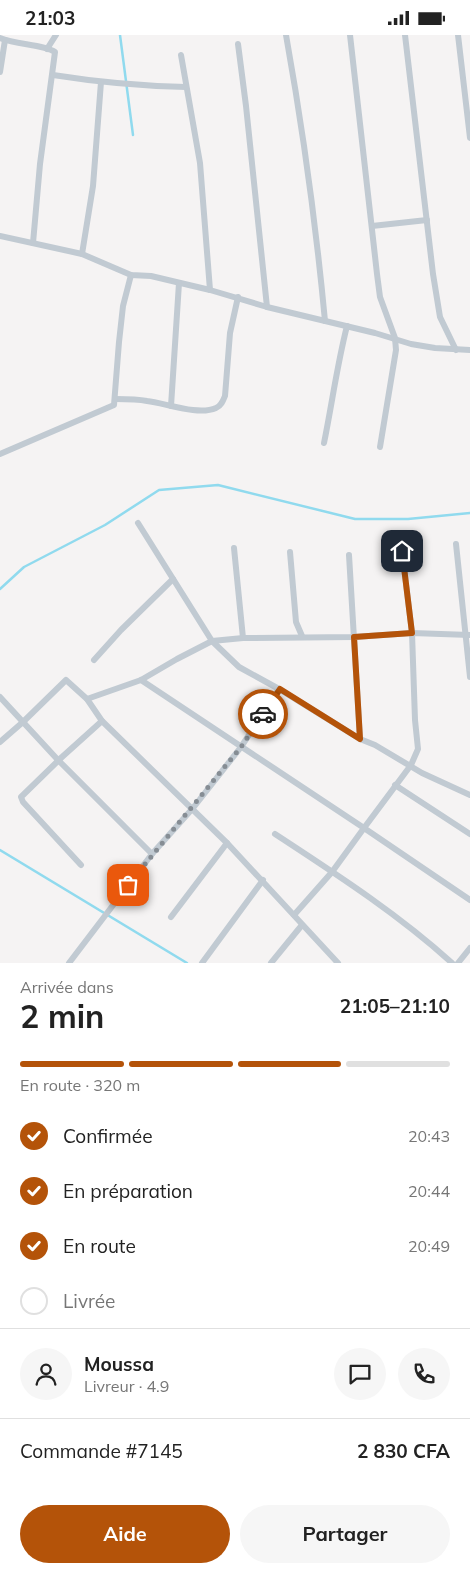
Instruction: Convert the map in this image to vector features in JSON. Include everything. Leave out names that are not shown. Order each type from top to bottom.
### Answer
[{"type":"street","points":[[47,49],[56,35]]},
{"type":"street","points":[[286,35],[317,235],[325,321]]},
{"type":"street","points":[[350,35],[380,297],[395,339],[396,350],[380,447]]},
{"type":"street","points":[[405,35],[433,274],[440,317],[456,350]]},
{"type":"street","points":[[458,35],[470,138]]},
{"type":"street","points":[[0,72],[2,39],[55,52],[40,164],[33,243]]},
{"type":"street","points":[[238,44],[268,307]]},
{"type":"street","points":[[181,55],[200,163],[210,290]]},
{"type":"street","points":[[52,75],[101,82],[186,87]]},
{"type":"street","points":[[82,254],[96,166],[101,82]]},
{"type":"street","points":[[372,225],[427,220]]},
{"type":"street","points":[[0,236],[82,254],[131,275],[151,276],[210,290],[411,344],[470,350]]},
{"type":"street","points":[[0,453],[114,405],[123,306],[131,275]]},
{"type":"street","points":[[171,406],[179,283]]},
{"type":"street","points":[[116,399],[147,401],[203,410],[216,408],[221,404],[225,396],[230,333],[238,297]]},
{"type":"street","points":[[324,443],[334,393],[338,360],[347,326]]},
{"type":"street","points":[[138,523],[212,641],[239,667],[280,689],[360,739],[411,765],[422,773],[470,795]]},
{"type":"street","points":[[456,544],[462,608],[468,635],[470,677]]},
{"type":"street","points":[[234,547],[243,638]]},
{"type":"street","points":[[294,915],[332,872],[411,765],[418,749],[412,633],[402,551]]},
{"type":"street","points":[[290,552],[296,622],[302,636]]},
{"type":"street","points":[[350,555],[360,739]]},
{"type":"street","points":[[94,660],[121,630],[173,579]]},
{"type":"street","points":[[87,699],[142,680],[176,659],[212,641],[243,638],[354,637],[412,633],[468,635]]},
{"type":"street","points":[[0,742],[66,680],[87,699],[102,721],[193,808],[263,880],[338,963]]},
{"type":"street","points":[[142,680],[470,900]]},
{"type":"street","points":[[69,963],[152,855],[193,808],[241,747],[280,689]]},
{"type":"street","points":[[0,697],[58,760],[152,855]]},
{"type":"street","points":[[81,865],[23,802],[21,797],[58,760],[102,721]]},
{"type":"street","points":[[395,785],[470,834]]},
{"type":"street","points":[[275,834],[423,936],[452,963]]},
{"type":"street","points":[[171,917],[227,843]]},
{"type":"street","points":[[202,963],[263,880]]},
{"type":"street","points":[[271,963],[302,925]]},
{"type":"street","points":[[458,963],[470,947]]},
{"type":"waterway","points":[[120,35],[133,135]]},
{"type":"waterway","points":[[0,589],[24,567],[105,525],[159,490],[218,485],[355,519],[408,519],[470,513]]},
{"type":"waterway","points":[[0,850],[187,963]]},
{"type":"way so far","points":[[128,885],[193,808],[241,747],[263,714]]},
{"type":"route","points":[[263,714],[280,689],[360,739],[354,637],[412,633],[402,551]]}]
